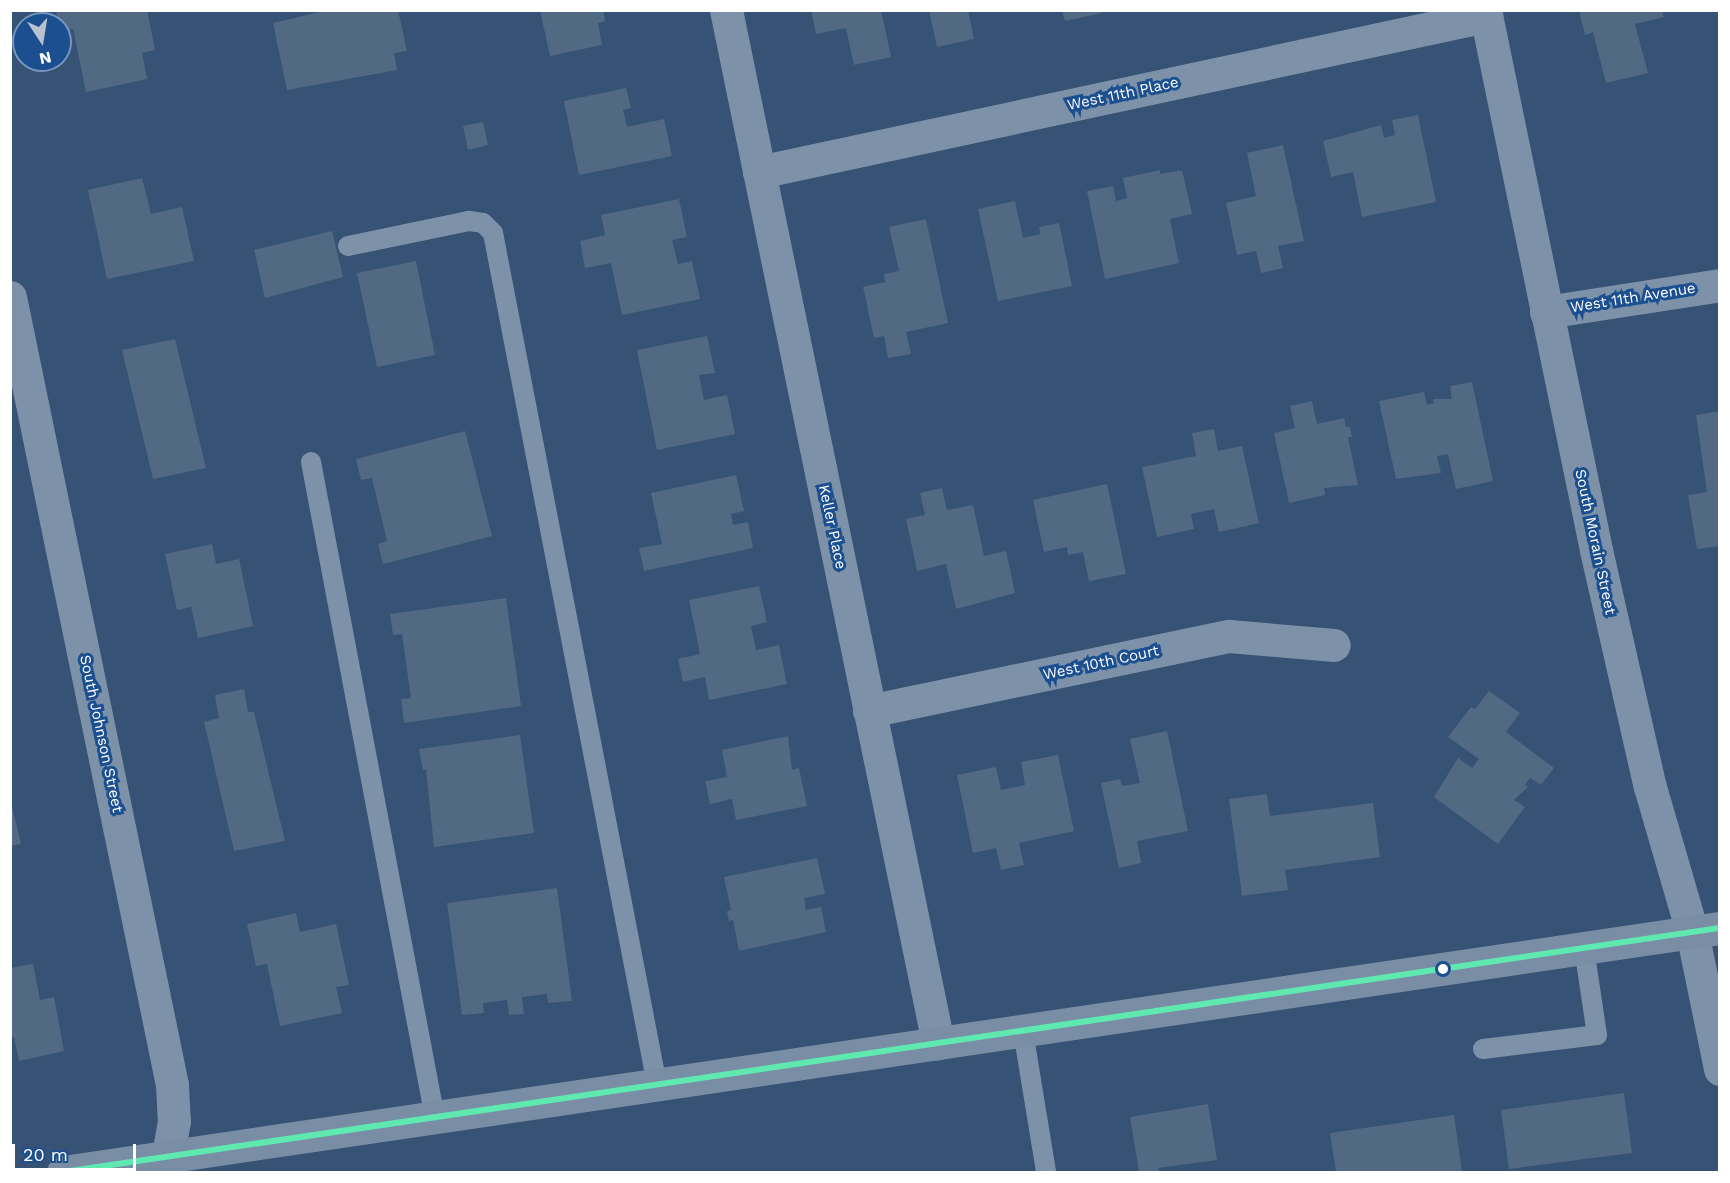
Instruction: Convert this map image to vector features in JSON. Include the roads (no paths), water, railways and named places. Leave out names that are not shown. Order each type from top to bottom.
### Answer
[{"type":"main road","points":[[63,1173],[166,1165],[435,1118],[1706,930]]},
{"type":"street","name":"Keller Place","points":[[726,10],[938,1043]]},
{"type":"street","name":"West 11th Place","points":[[759,172],[1485,13]]},
{"type":"street","name":"South Morain Street","points":[[1485,13],[1546,312],[1647,776],[1706,930],[1719,1069]]},
{"type":"street","name":"West 11th Avenue","points":[[1546,312],[1719,285]]},
{"type":"street","name":"South Johnson Street","points":[[10,297],[24,423],[172,1085],[174,1121],[166,1165]]},
{"type":"street","name":"West 10th Court","points":[[869,711],[1229,636],[1334,645]]},
{"type":"lane","points":[[348,246],[469,221],[483,222],[493,233],[657,1085]]},
{"type":"lane","points":[[311,462],[435,1118]]},
{"type":"lane","points":[[1483,1049],[1597,1035],[1584,948]]},
{"type":"lane","points":[[1023,1031],[1046,1173]]}]
